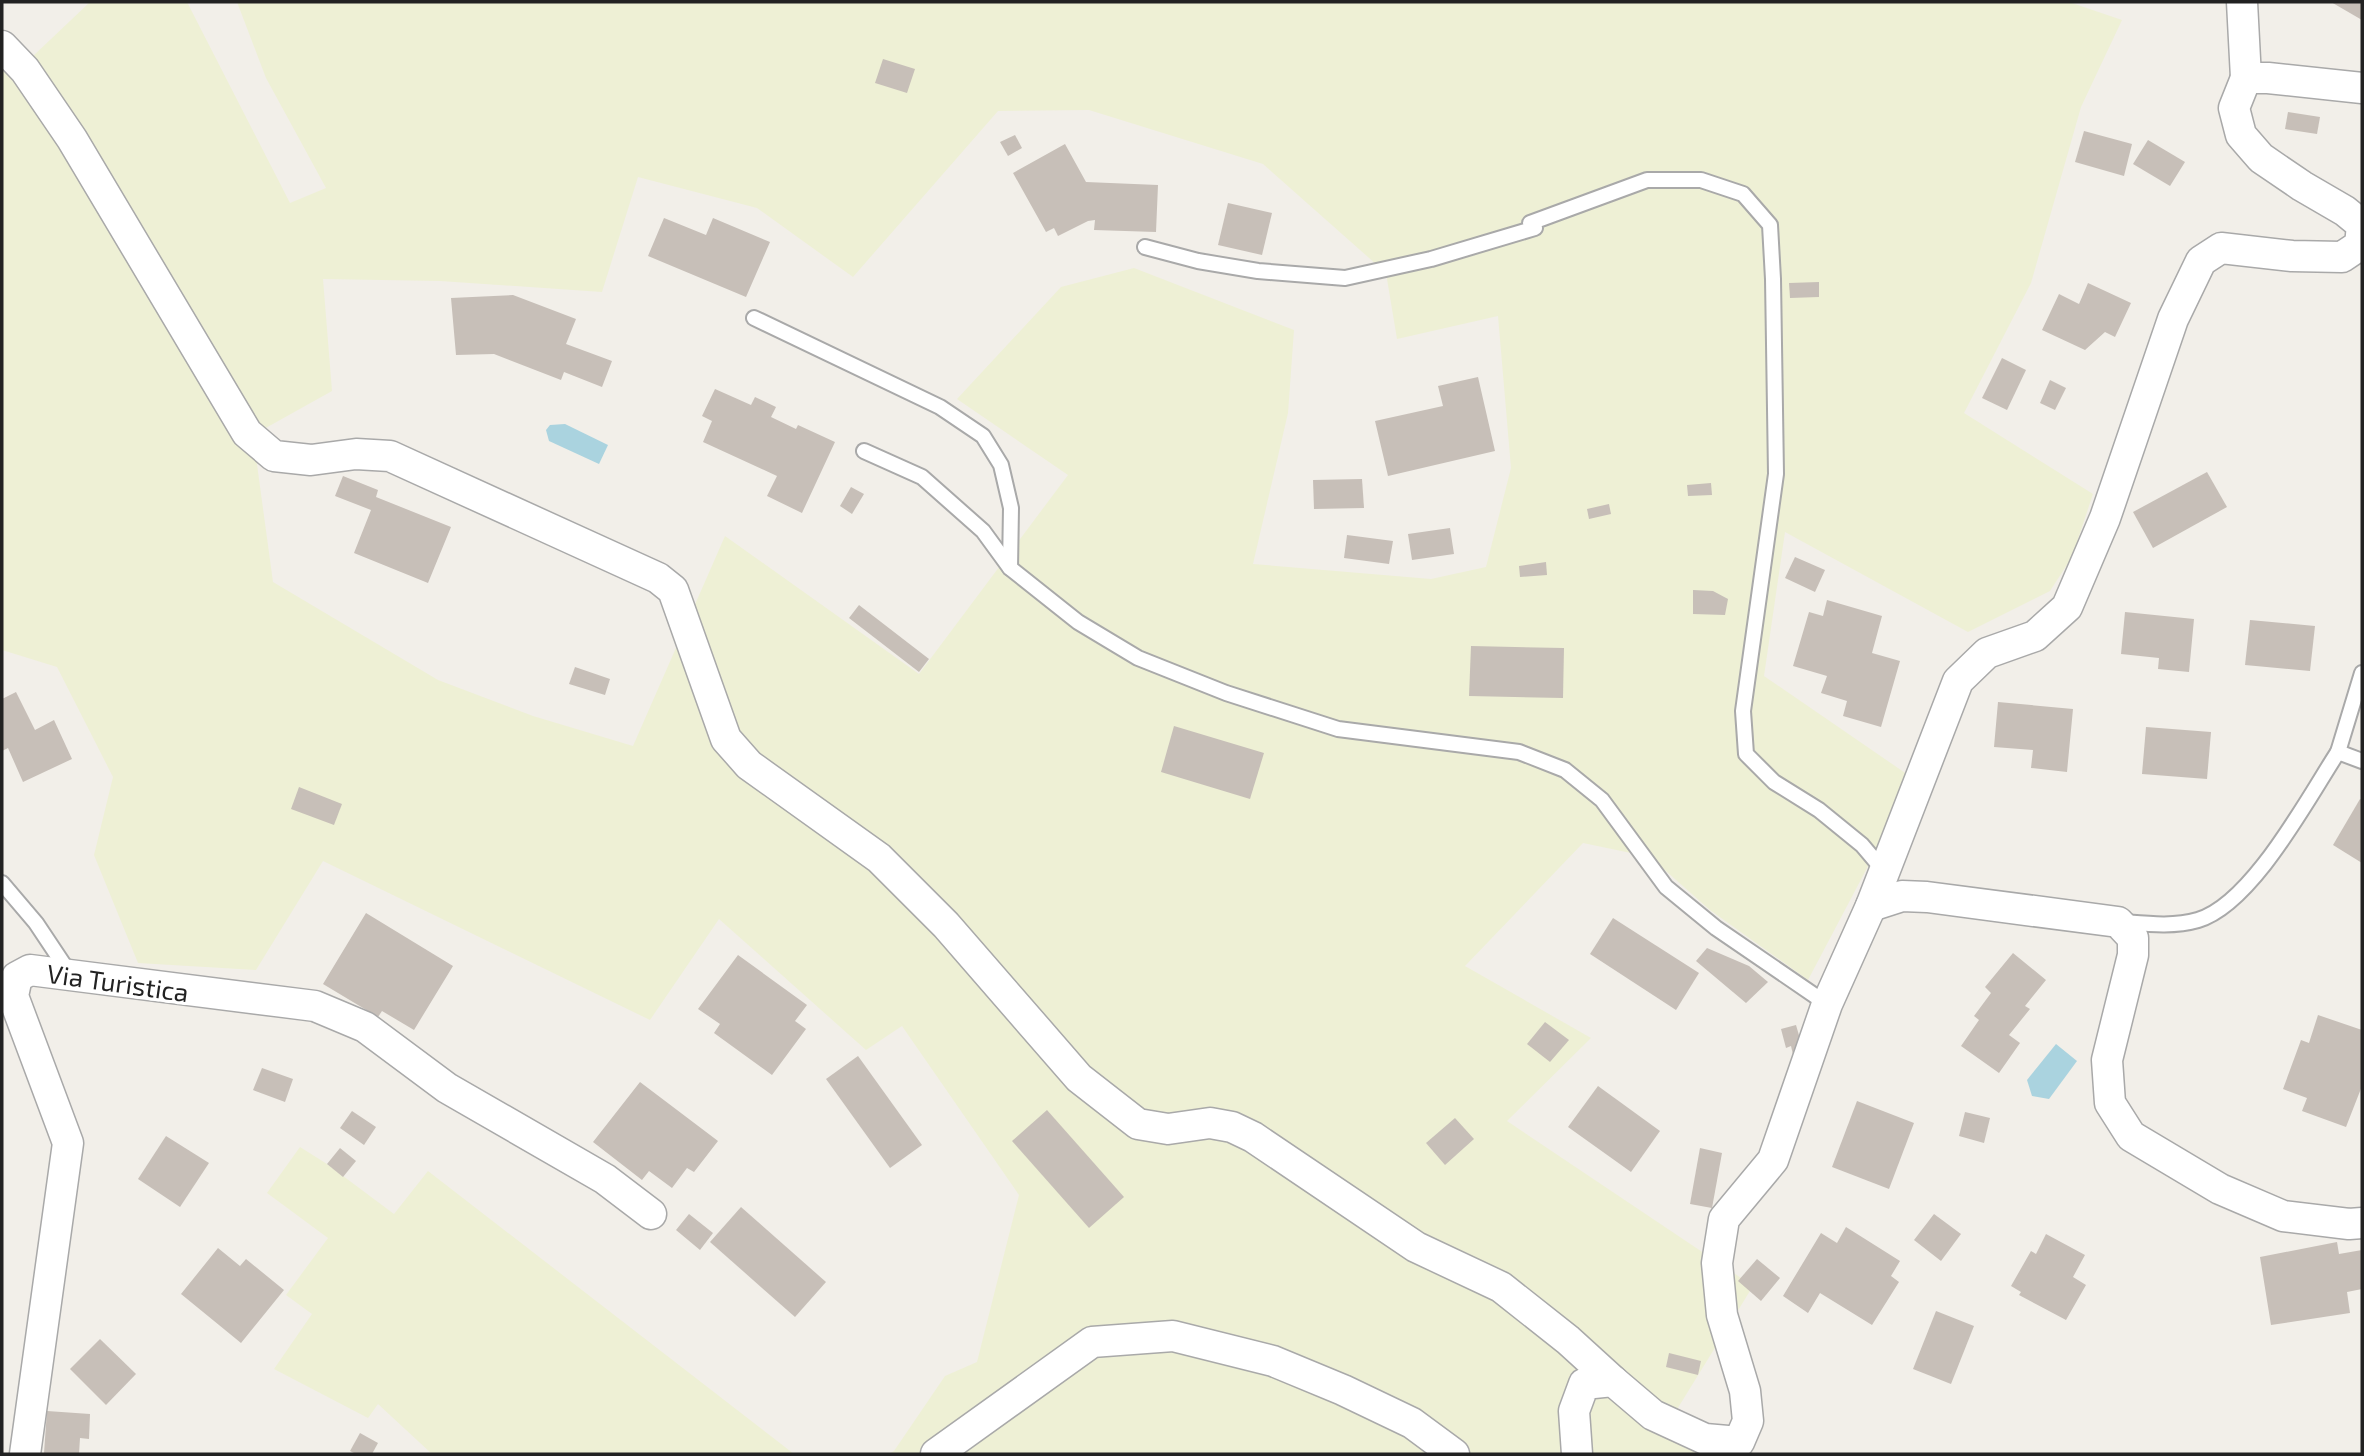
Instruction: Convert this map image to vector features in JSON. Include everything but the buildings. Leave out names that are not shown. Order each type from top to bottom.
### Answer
[{"type":"street","points":[[2,46],[25,70],[72,139],[247,433],[265,449],[274,456],[311,460],[356,454],[390,456],[658,578],[673,590],[726,740],[749,765],[879,858],[946,925],[1079,1078],[1139,1124],[1168,1129],[1210,1123],[1232,1127],[1253,1137],[1416,1247],[1500,1287],[1568,1340],[1653,1415],[1705,1439],[1739,1442],[1748,1421],[1745,1391],[1723,1315],[1717,1263],[1724,1219],[1773,1160],[1827,1004],[1871,906],[1958,681],[1987,653],[2035,636],[2067,607],[2105,518],[2173,319],[2201,261],[2221,248],[2292,256],[2342,257],[2360,245],[2362,225],[2345,211],[2261,158],[2241,135],[2234,108],[2246,78],[2242,2]]},
{"type":"street","points":[[2246,78],[2362,88]]},
{"type":"street","points":[[1871,906],[1902,895],[2118,922],[2133,937],[2133,955],[2108,1060],[2109,1103],[2131,1136],[2220,1189],[2283,1216],[2362,1223]]},
{"type":"street","name":"Via Turistica","points":[[25,1454],[68,1143],[13,996],[17,977],[30,970],[315,1006],[365,1027],[447,1088],[605,1179],[651,1214]]},
{"type":"street","points":[[936,1454],[1092,1342],[1173,1336],[1273,1361],[1343,1390],[1412,1423],[1454,1454]]},
{"type":"street","points":[[1577,1454],[1574,1410],[1584,1384],[1613,1381]]},
{"type":"lane","points":[[1144,247],[1198,261],[1258,271],[1345,278],[1431,259],[1535,228],[1530,223],[1647,180],[1701,180],[1744,194],[1770,225],[1776,474],[1744,711],[1746,754],[1774,782],[1819,810],[1862,845],[1884,871]]},
{"type":"lane","points":[[754,318],[940,407],[983,436],[1001,465],[1011,508],[1010,568]]},
{"type":"lane","points":[[864,451],[922,477],[982,531],[1010,568],[1078,622],[1138,658],[1226,693],[1338,729],[1519,752],[1565,769],[1602,800],[1667,887],[1716,928],[1827,1004]]},
{"type":"lane","points":[[2118,922],[2164,925],[2200,919],[2233,900],[2253,880],[2338,752],[2362,673]]},
{"type":"lane","points":[[2338,752],[2362,761]]},
{"type":"lane","points":[[2,883],[36,923],[72,977]]},
{"type":"green space","points":[[90,2],[187,2],[290,203],[326,188],[266,78],[237,2],[2069,2],[2122,20],[2081,107],[2031,283],[1964,413],[2093,494],[2072,557],[2050,591],[1968,632],[1785,532],[1764,676],[1914,779],[1808,980],[1710,910],[1650,857],[1583,843],[1465,966],[1591,1038],[1507,1121],[1753,1286],[1676,1411],[1740,1454],[888,1454],[894,1451],[945,1376],[977,1362],[1019,1195],[902,1026],[866,1050],[719,919],[650,1020],[323,861],[256,970],[138,963],[94,855],[113,777],[57,667],[2,650],[2,66],[12,76]],"holes":[[[1089,110],[1263,164],[1386,273],[1397,339],[1498,316],[1511,468],[1486,567],[1431,579],[1253,564],[1288,413],[1294,330],[1134,268],[1061,287],[957,399],[1068,475],[919,674],[725,536],[633,746],[533,716],[438,680],[273,582],[253,435],[332,391],[323,279],[440,281],[602,292],[638,177],[757,208],[853,277],[998,111]]]},
{"type":"green space","points":[[300,1147],[394,1214],[428,1171],[794,1454],[432,1454],[378,1404],[368,1418],[274,1369],[312,1314],[286,1295],[328,1238],[267,1193]]},
{"type":"water","points":[[565,424],[608,445],[599,464],[549,441],[546,430],[550,425]]},
{"type":"water","points":[[2056,1044],[2077,1061],[2049,1099],[2032,1096],[2027,1080]]}]
